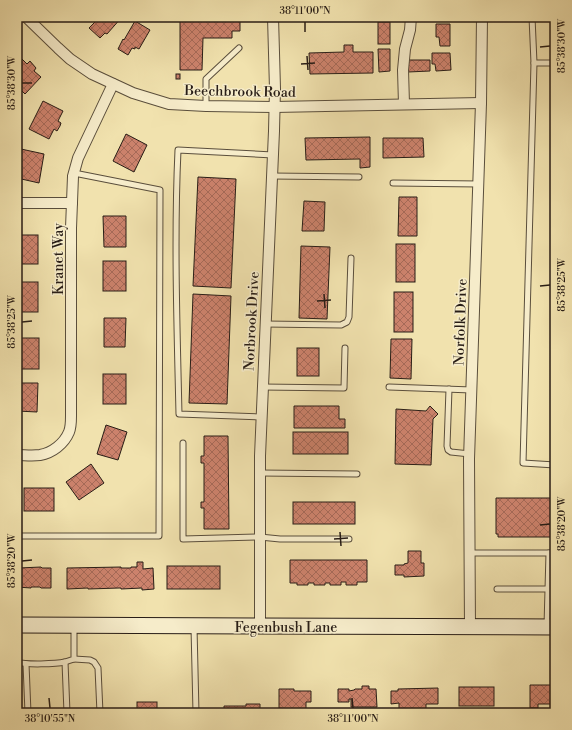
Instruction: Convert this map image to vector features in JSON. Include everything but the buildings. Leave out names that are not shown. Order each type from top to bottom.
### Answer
[{"type":"main road","name":"Fegenbush Lane","points":[[17,626],[551,627]]},
{"type":"street","name":"Beechbrook Road","points":[[26,17],[70,59],[92,74],[133,93],[169,104],[274,107],[481,103]]},
{"type":"street","name":"Norbrook Drive","points":[[260,626],[261,417],[275,90],[273,17]]},
{"type":"street","points":[[404,104],[403,70],[411,17]]},
{"type":"street","name":"Norfolk Drive","points":[[470,627],[470,454],[481,103],[482,17]]},
{"type":"street","name":"Kranet Way","points":[[17,455],[40,455],[50,452],[57,448],[69,430],[72,416],[71,228],[74,173],[78,158],[113,84]]},
{"type":"street","points":[[17,203],[72,203]]},
{"type":"lane","points":[[532,17],[534,63],[523,463],[555,465]]},
{"type":"lane","points":[[206,106],[206,79],[239,48]]},
{"type":"lane","points":[[534,63],[555,63]]},
{"type":"lane","points":[[261,417],[179,414],[176,245],[177,168],[178,150],[273,155]]},
{"type":"lane","points":[[17,536],[159,536],[160,190],[74,173]]},
{"type":"lane","points":[[272,176],[359,178]]},
{"type":"lane","points":[[393,183],[478,184]]},
{"type":"lane","points":[[265,324],[341,325],[347,322],[349,317],[351,258]]},
{"type":"lane","points":[[262,387],[344,388],[345,348]]},
{"type":"lane","points":[[389,387],[472,390]]},
{"type":"lane","points":[[449,389],[448,450],[451,452],[470,454]]},
{"type":"lane","points":[[183,443],[183,539],[260,537],[280,539],[349,539]]},
{"type":"lane","points":[[260,473],[357,474]]},
{"type":"lane","points":[[469,553],[552,553],[548,589],[551,627]]},
{"type":"lane","points":[[497,589],[555,589]]},
{"type":"lane","points":[[74,626],[74,658]]},
{"type":"lane","points":[[194,626],[196,713]]},
{"type":"lane","points":[[17,662],[26,664],[65,662],[74,658],[94,662],[98,668],[100,713]]},
{"type":"lane","points":[[65,662],[67,713]]},
{"type":"lane","points":[[26,664],[28,713]]}]
